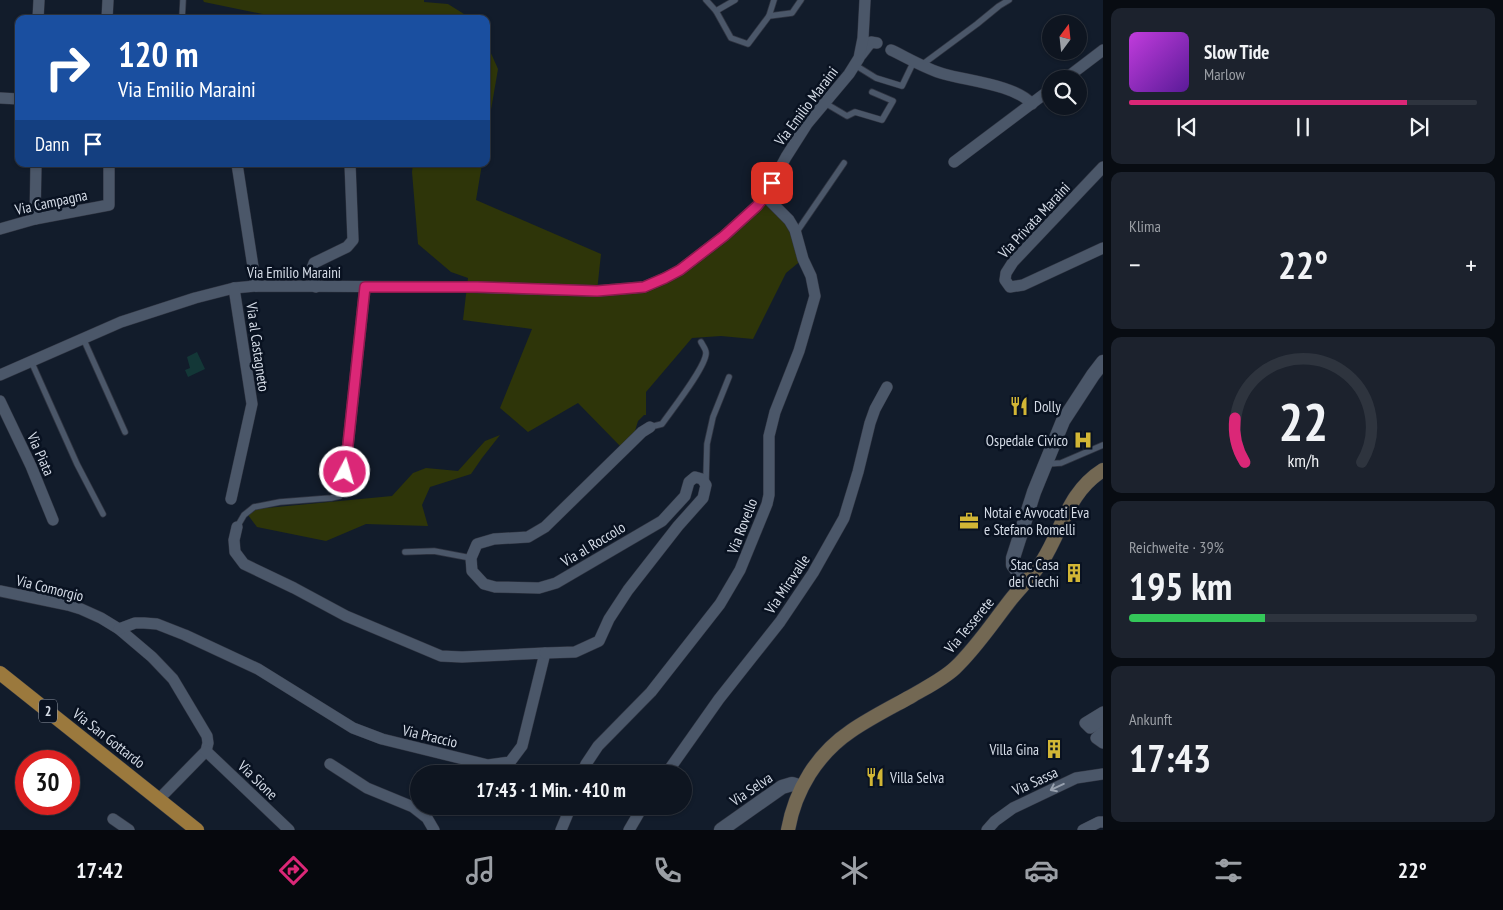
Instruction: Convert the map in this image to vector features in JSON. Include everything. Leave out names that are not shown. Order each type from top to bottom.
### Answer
[{"type":"main road","name":"Via Tesserete","points":[[788,830],[790,815],[802,787],[820,760],[844,736],[861,724],[933,684],[953,670],[973,649],[1043,560],[1073,500],[1084,486],[1103,470]]},
{"type":"main road","name":"Via San Gottardo","points":[[0,673],[198,830]]},
{"type":"street","points":[[38,0],[38,15]]},
{"type":"street","points":[[107,15],[108,0]]},
{"type":"street","name":"Via Emilio Maraini","points":[[857,61],[863,38],[865,0]]},
{"type":"street","name":"Via Emilio Maraini","points":[[0,375],[121,322],[194,298],[234,288],[256,286],[477,287],[597,291],[644,287],[680,270],[724,236],[757,206],[765,196],[786,157],[807,124],[850,74],[857,61],[874,42]]},
{"type":"street","points":[[890,50],[942,74],[1002,89],[1026,98],[1032,104]]},
{"type":"street","points":[[1077,70],[1103,50]]},
{"type":"street","points":[[954,162],[1042,97]]},
{"type":"street","points":[[0,98],[15,99]]},
{"type":"street","points":[[35,219],[36,167]]},
{"type":"street","name":"Via Campagna","points":[[0,229],[35,219],[109,205],[108,167]]},
{"type":"street","points":[[237,167],[256,286]]},
{"type":"street","points":[[316,287],[312,271],[314,263],[347,247],[353,240],[350,167]]},
{"type":"street","name":"Via Privata Maraini","points":[[1103,167],[1013,262],[1006,273],[1005,280],[1010,287],[1023,285],[1103,248]]},
{"type":"street","name":"Via Rovello","points":[[586,765],[598,746],[651,692],[720,604],[752,545],[770,495],[769,436],[775,412],[800,351],[815,296],[811,276],[803,259],[796,233],[789,220],[765,196]]},
{"type":"street","points":[[343,492],[365,287]]},
{"type":"street","name":"Via al Castagneto","points":[[231,499],[252,404],[234,288]]},
{"type":"street","points":[[1026,582],[1013,565],[1013,558],[1034,492],[1063,421],[1103,362]]},
{"type":"street","name":"Via Miravalle","points":[[672,765],[719,699],[780,622],[813,573],[844,518],[870,423],[887,387]]},
{"type":"street","name":"Via Piata","points":[[0,401],[53,520]]},
{"type":"street","points":[[470,558],[477,544],[494,539],[528,537],[545,526],[642,432],[650,427]]},
{"type":"street","name":"Via al Roccolo","points":[[470,558],[472,571],[484,584],[495,587],[539,588],[556,583],[662,521],[685,496],[689,482],[695,477],[702,479],[706,485]]},
{"type":"street","points":[[237,527],[234,540],[235,552],[244,564],[346,616],[441,656],[462,657],[575,652],[599,641],[609,619],[628,590],[678,526],[703,498],[706,485]]},
{"type":"street","name":"Via Comorgio","points":[[0,591],[81,609],[119,629]]},
{"type":"street","name":"Via Praccio","points":[[119,629],[135,623],[157,624],[258,669],[353,728],[382,740],[488,765],[510,762],[522,746],[545,653]]},
{"type":"street","points":[[119,629],[152,657],[173,679],[207,736],[206,751],[159,799]]},
{"type":"street","points":[[1103,712],[1085,723],[1090,728],[1103,722]]},
{"type":"street","points":[[1103,732],[1096,738],[1103,742]]},
{"type":"street","name":"Via Sione","points":[[206,751],[287,828]]},
{"type":"street","points":[[330,764],[367,788],[413,807],[428,818],[434,830]]},
{"type":"street","name":"Via Sassa","points":[[987,830],[995,821],[1013,808],[1076,778],[1103,774]]},
{"type":"street","name":"Via Selva","points":[[721,830],[782,787],[792,784],[802,787]]},
{"type":"street","points":[[560,830],[567,815]]},
{"type":"street","points":[[629,830],[638,815]]},
{"type":"street","points":[[113,819],[129,830]]},
{"type":"street","points":[[1084,830],[1099,822],[1103,822]]},
{"type":"lane","points":[[182,15],[183,0]]},
{"type":"lane","points":[[706,0],[716,11],[731,38],[748,44],[769,16],[774,0]]},
{"type":"lane","points":[[716,11],[735,0]]},
{"type":"lane","points":[[769,16],[792,13],[801,0]]},
{"type":"lane","points":[[857,61],[876,78],[902,86],[918,63],[978,24],[999,6],[1010,0]]},
{"type":"lane","points":[[825,103],[846,116],[855,112],[882,120],[893,101],[872,92]]},
{"type":"lane","points":[[796,233],[844,163]]},
{"type":"lane","points":[[83,338],[125,432]]},
{"type":"lane","points":[[650,427],[662,424],[694,379],[706,355],[706,350],[701,342]]},
{"type":"lane","points":[[31,361],[103,514]]},
{"type":"lane","points":[[706,485],[708,444],[713,417],[729,377]]},
{"type":"lane","points":[[1045,465],[1062,463],[1103,445]]},
{"type":"lane","points":[[237,527],[244,515],[254,507],[280,502],[331,498],[340,496],[343,492]]},
{"type":"lane","points":[[405,552],[434,551],[470,558]]},
{"type":"green space","points":[[203,0],[424,0],[424,2],[448,4],[466,15],[267,15],[204,2]]},
{"type":"green space","points":[[490,51],[498,69],[490,116]]},
{"type":"green space","points":[[413,167],[482,167],[476,200],[601,254],[597,291],[665,278],[765,196],[789,220],[803,259],[786,273],[753,339],[721,336],[692,338],[646,392],[646,415],[638,421],[635,431],[621,447],[578,403],[528,432],[500,408],[532,329],[463,320],[468,278],[451,272],[418,244]]},
{"type":"green space","points":[[500,435],[471,474],[430,487],[422,505],[428,526],[366,524],[326,541],[257,527],[248,515],[256,509],[392,496],[413,473],[426,468],[458,471],[485,441]]},
{"type":"shaded area","points":[[197,352],[205,369],[188,377],[185,370],[190,368],[187,357]]},
{"type":"place","name":"Dolly","points":[[1019,406]]},
{"type":"place","name":"Ospedale Civico","points":[[1083,440]]},
{"type":"place","name":"Notai e Avvocati Eva e Stefano Romelli","points":[[969,521]]},
{"type":"place","name":"Stac Casa dei Ciechi","points":[[1074,573]]},
{"type":"place","name":"Villa Gina","points":[[1054,749]]},
{"type":"place","name":"Villa Selva","points":[[875,777]]},
{"type":"route","points":[[345,472],[365,287],[477,287],[597,291],[628,290],[644,287],[680,270],[724,236],[757,206],[772,183]]}]
